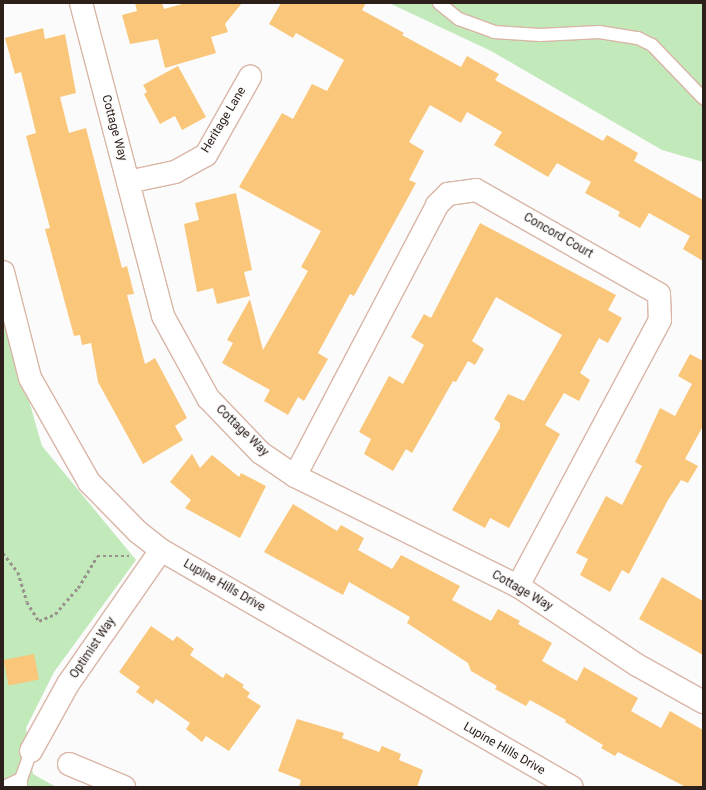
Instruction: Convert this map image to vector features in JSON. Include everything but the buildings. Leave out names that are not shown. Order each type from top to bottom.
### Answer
[{"type":"street","name":"Cottage Way","points":[[81,3],[163,316],[208,398],[261,453],[295,476],[518,586],[637,664],[703,702]]},
{"type":"street","name":"Heritage Lane","points":[[128,182],[175,172],[206,155],[250,77]]},
{"type":"street","name":"Concord Court","points":[[295,476],[437,205],[448,194],[476,190],[659,294],[660,320],[518,586]]},
{"type":"street","name":"Lupine Hills Drive","points":[[3,272],[30,378],[89,482],[138,532],[161,550],[571,787]]},
{"type":"street","name":"Optimist Way","points":[[31,751],[68,684],[161,550]]},
{"type":"street","points":[[69,764],[124,787]]},
{"type":"lane","points":[[439,3],[459,19],[494,32],[540,34],[600,32],[638,38],[652,45],[703,98]]},
{"type":"lane","points":[[4,787],[21,783],[31,751]]},
{"type":"path","points":[[3,553],[18,572],[27,602],[39,621],[55,614],[78,588],[97,556],[124,557],[161,550]]},
{"type":"green space","points":[[389,3],[703,3],[703,162],[662,150],[491,51]]},
{"type":"green space","points":[[3,310],[42,446],[136,560],[54,672],[26,728],[33,774],[56,787],[3,787]]}]
